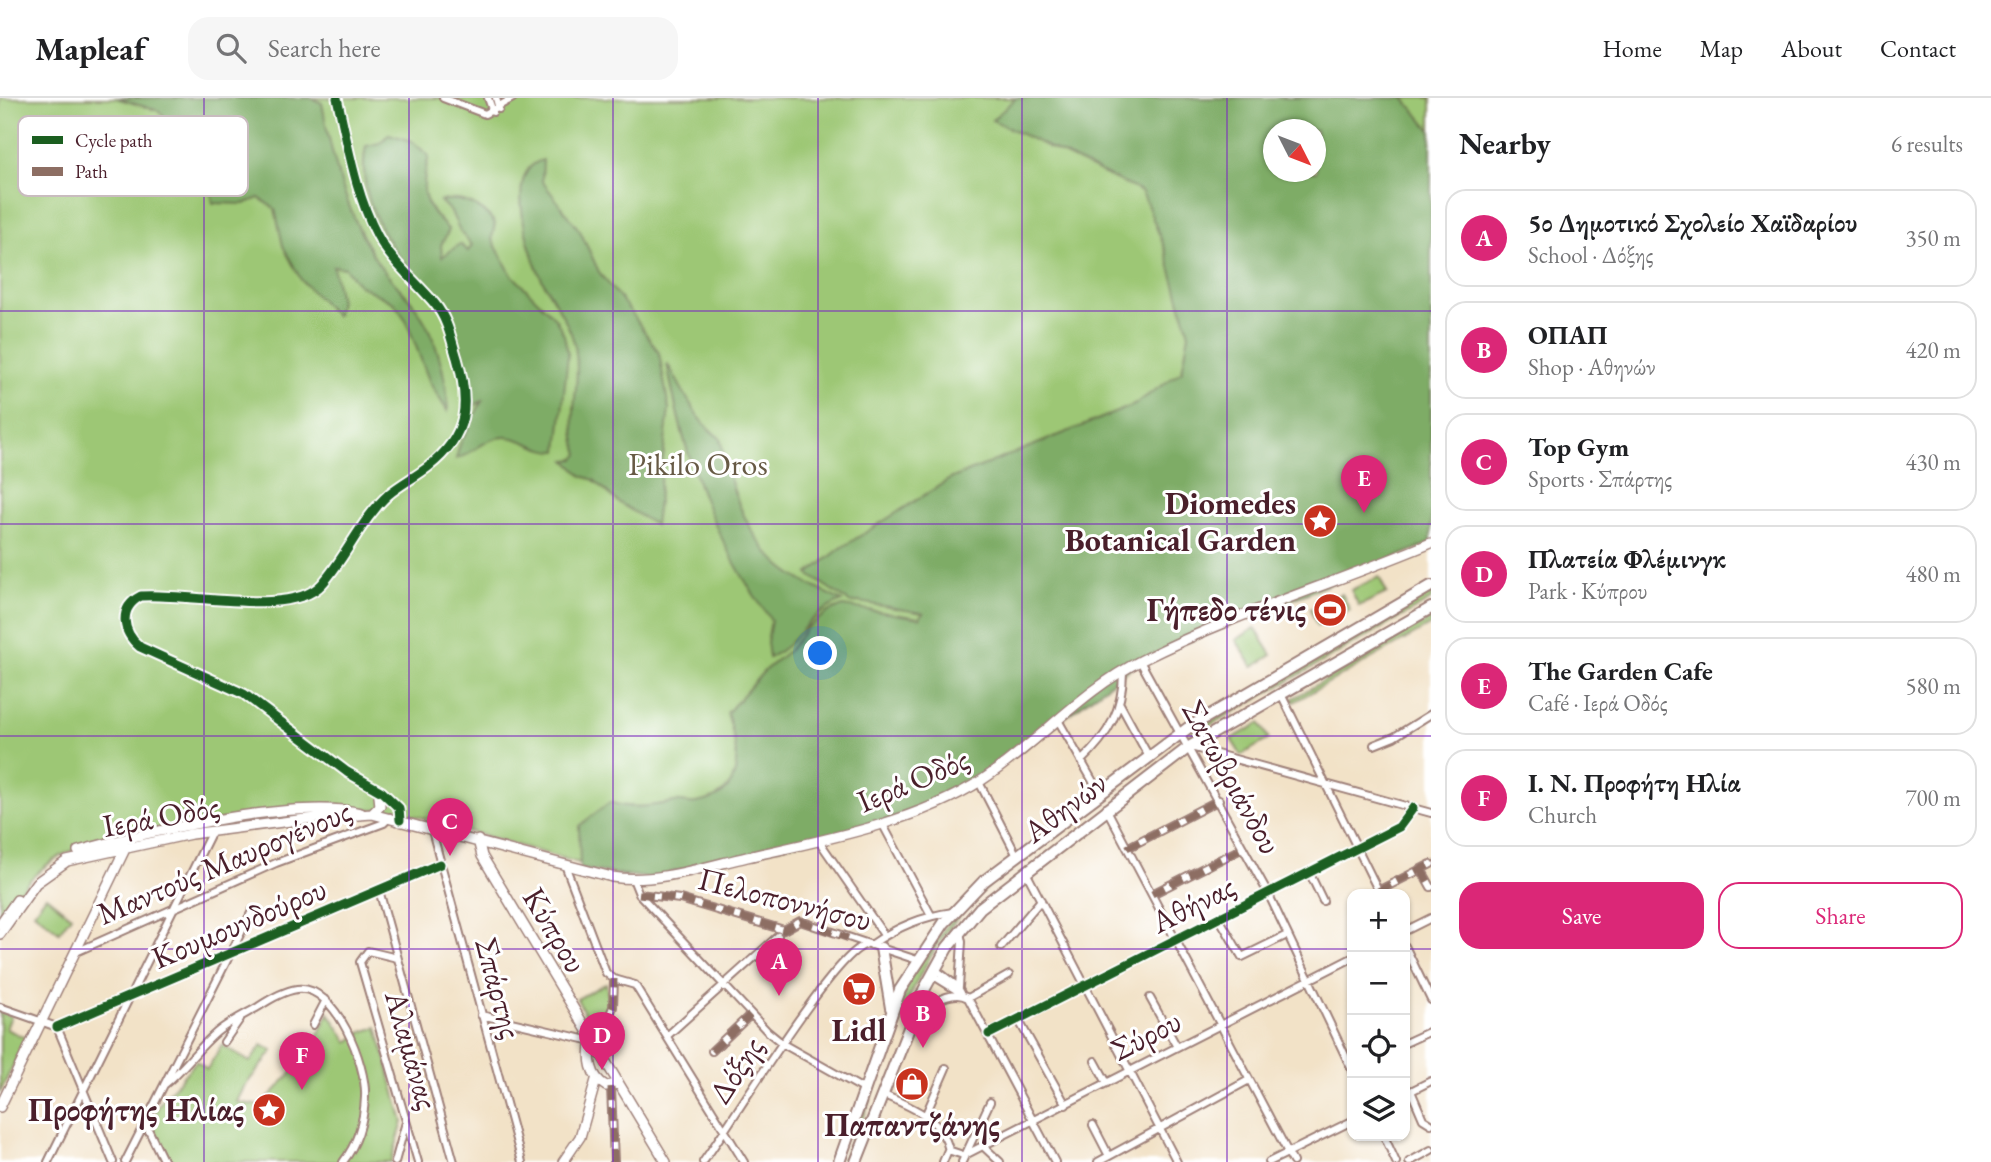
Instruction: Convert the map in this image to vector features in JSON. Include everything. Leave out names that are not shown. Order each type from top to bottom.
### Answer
[{"type":"highway","name":"Αθηνών","points":[[839,1162],[866,1091],[891,1011],[917,960],[953,912],[1016,854],[1181,734],[1431,586]]},
{"type":"highway","name":"Αθηνών","points":[[860,1161],[882,1094],[934,972],[959,930],[994,895],[1189,747],[1431,608]]},
{"type":"highway","points":[[873,946],[891,1011]]},
{"type":"street","points":[[337,98],[357,185],[377,235],[390,255],[436,306],[448,326],[466,389],[463,418],[438,457],[380,502],[322,584],[308,595],[261,601],[141,596],[131,604],[124,624],[129,636],[145,650],[244,695],[360,780],[389,806],[390,817]]},
{"type":"street","points":[[443,98],[478,112],[496,110],[513,98]]},
{"type":"street","points":[[488,98],[496,110]]},
{"type":"street","points":[[496,98],[496,110]]},
{"type":"street","name":"Ιερά Οδός","points":[[0,924],[40,872],[56,859],[76,852],[240,817],[305,811],[353,811],[390,817],[565,865],[633,879],[705,867],[819,841],[882,823],[979,782],[1123,671],[1140,661],[1328,582],[1431,543]]},
{"type":"street","name":"Σατωβριάνδου","points":[[1140,661],[1268,893],[1347,1060]]},
{"type":"street","points":[[1081,761],[1107,735],[1120,704],[1123,671]]},
{"type":"street","points":[[1281,694],[1378,889]]},
{"type":"street","points":[[1120,704],[1149,757]]},
{"type":"street","points":[[1374,745],[1394,737],[1431,714]]},
{"type":"street","points":[[1058,720],[1099,792]]},
{"type":"street","points":[[1189,747],[1431,813]]},
{"type":"street","points":[[360,780],[394,801],[401,813],[400,820]]},
{"type":"street","points":[[979,782],[1016,854]]},
{"type":"street","points":[[369,814],[380,806],[379,796]]},
{"type":"street","points":[[1127,848],[1219,800]]},
{"type":"street","points":[[1106,808],[1293,1162]]},
{"type":"street","name":"Αθήνας","points":[[989,1034],[1405,823],[1413,808]]},
{"type":"street","name":"Ιερά Οδός","points":[[0,934],[36,883],[52,869],[78,857],[212,831],[369,814]]},
{"type":"street","name":"Μαντούς Μαυρογένους","points":[[76,952],[352,833],[384,823],[390,817]]},
{"type":"street","points":[[882,823],[931,915]]},
{"type":"street","name":"Σπάρτης","points":[[430,827],[522,1162]]},
{"type":"street","points":[[48,1162],[212,831]]},
{"type":"street","name":"Κύπρου","points":[[478,840],[478,849],[594,1044],[614,1085],[666,1162]]},
{"type":"street","points":[[819,841],[884,935]]},
{"type":"street","name":"Κύπρου","points":[[488,866],[487,855],[491,844]]},
{"type":"street","points":[[0,1107],[126,847]]},
{"type":"street","points":[[1152,894],[1243,848]]},
{"type":"street","name":"Κουμουνδούρου","points":[[57,1027],[440,864]]},
{"type":"street","points":[[1384,889],[1431,864]]},
{"type":"street","points":[[565,865],[606,973],[614,979],[635,985],[744,1162]]},
{"type":"street","points":[[1421,869],[1431,887]]},
{"type":"street","points":[[1025,870],[1177,1162]]},
{"type":"street","points":[[1309,872],[1323,901]]},
{"type":"street","points":[[633,879],[639,894],[750,1015],[783,1044],[866,1091]]},
{"type":"street","points":[[379,890],[454,1162]]},
{"type":"street","name":"Πελοποννήσου","points":[[639,894],[680,899],[784,930],[800,922],[917,960]]},
{"type":"street","points":[[1001,947],[1041,900]]},
{"type":"street","points":[[125,1162],[252,911]]},
{"type":"street","points":[[873,946],[884,935],[931,915],[953,912]]},
{"type":"street","points":[[1219,918],[1242,957],[1287,935]]},
{"type":"street","points":[[1410,928],[1431,918]]},
{"type":"street","points":[[959,930],[962,942],[963,993]]},
{"type":"street","points":[[667,1036],[778,936]]},
{"type":"street","name":"Δόξης","points":[[703,1162],[783,1044],[848,955],[873,946]]},
{"type":"street","name":"Αλαμάνας","points":[[397,958],[373,951],[365,953],[360,962],[418,1162]]},
{"type":"street","points":[[1408,952],[1431,1000]]},
{"type":"street","name":"Σύρου","points":[[962,1158],[1347,961]]},
{"type":"street","points":[[934,972],[963,993],[989,1034],[1055,1162]]},
{"type":"street","points":[[914,1014],[1009,975]]},
{"type":"street","points":[[563,1162],[580,1137],[596,1080],[591,1065],[594,1044],[612,1007],[614,979]]},
{"type":"street","points":[[164,1085],[212,1036],[243,1015],[293,990],[303,989],[326,1000],[355,1048],[365,1084],[359,1131],[343,1162]]},
{"type":"street","points":[[1150,998],[1177,1047]]},
{"type":"street","points":[[313,1026],[326,1000]]},
{"type":"street","points":[[0,1007],[57,1027],[113,1162]]},
{"type":"street","points":[[225,1042],[243,1015]]},
{"type":"street","points":[[481,1015],[594,1044]]},
{"type":"street","points":[[712,1051],[750,1015]]},
{"type":"street","points":[[1018,1018],[1066,1105]]},
{"type":"street","points":[[1410,1041],[1431,1031]]},
{"type":"street","points":[[1095,1061],[1107,1083]]},
{"type":"street","points":[[926,1114],[946,1069]]},
{"type":"street","points":[[596,1080],[614,1085],[614,1162]]},
{"type":"street","points":[[1098,1162],[1248,1080]]},
{"type":"street","points":[[1410,1092],[1431,1081]]},
{"type":"street","points":[[882,1094],[926,1114],[946,1139],[949,1150],[943,1162]]},
{"type":"street","points":[[1410,1096],[1423,1119],[1431,1124]]},
{"type":"street","points":[[949,1150],[962,1158],[990,1102]]},
{"type":"street","points":[[395,1162],[407,1120]]},
{"type":"street","points":[[145,1123],[164,1162]]},
{"type":"street","points":[[1269,1162],[1347,1124]]},
{"type":"street","points":[[1093,1125],[1109,1156]]},
{"type":"street","points":[[1386,1141],[1396,1162]]},
{"type":"street","points":[[985,1147],[1000,1162]]},
{"type":"street","points":[[1409,1162],[1431,1150]]},
{"type":"green space","name":"Pikilo Oros","points":[[0,98],[1431,98],[1431,538],[627,877],[406,813],[326,808],[241,818],[76,849],[52,861],[33,877],[0,918]]},
{"type":"green space","points":[[116,98],[311,98],[322,103],[335,164],[357,224],[376,260],[411,301],[433,339],[442,368],[448,412],[430,383],[406,320],[394,303],[359,285],[345,268],[333,266],[340,301],[336,316],[301,280],[283,246],[275,209],[259,198],[244,204],[213,203],[212,196],[248,196],[248,116],[163,116],[159,111]]},
{"type":"green space","points":[[1016,98],[1404,98],[1431,130],[1431,543],[1140,661],[979,782],[882,823],[647,878],[580,869],[579,826],[610,802],[634,807],[677,802],[696,803],[713,799],[724,791],[732,781],[736,769],[735,742],[727,713],[807,628],[828,612],[843,606],[920,618],[923,613],[851,603],[808,574],[841,548],[950,479],[1134,405],[1182,371],[1189,334],[1165,249],[1142,192],[992,120]]},
{"type":"green space","points":[[389,134],[412,141],[429,156],[424,180],[425,197],[433,213],[449,230],[441,245],[442,257],[460,244],[468,251],[472,245],[461,233],[451,212],[440,201],[464,201],[478,207],[495,223],[492,239],[511,274],[556,319],[564,335],[568,354],[558,451],[513,438],[499,437],[456,459],[460,444],[482,401],[473,406],[462,353],[441,304],[391,245],[368,197],[364,163],[366,146],[380,143]]},
{"type":"green space","points":[[543,160],[542,181],[580,231],[599,272],[659,353],[669,409],[655,525],[618,502],[594,480],[582,476],[566,460],[575,459],[579,454],[574,427],[576,353],[571,333],[535,263],[522,211],[524,178],[531,166]]},
{"type":"green space","points":[[667,363],[697,414],[720,438],[733,490],[748,523],[767,552],[787,571],[842,601],[818,614],[788,645],[769,658],[767,642],[771,620],[733,559],[704,497],[682,433]]},
{"type":"green space","name":"Γήπεδο τένις","points":[[1379,577],[1387,593],[1359,606],[1351,590]]},
{"type":"green space","points":[[1431,593],[1431,600],[1193,735],[1191,732]]},
{"type":"green space","name":"Γήπεδο τένις","points":[[1342,594],[1350,610],[1317,626],[1310,609]]},
{"type":"green space","points":[[1431,619],[1431,625],[1294,702],[1292,699]]},
{"type":"green space","points":[[1255,628],[1272,655],[1253,667],[1236,640]]},
{"type":"green space","points":[[1260,723],[1269,739],[1241,755],[1231,739]]},
{"type":"green space","points":[[1102,797],[1090,810],[999,877],[972,902],[949,929],[912,991],[897,1025],[848,1162],[842,1162],[912,975],[947,925],[986,884]]},
{"type":"green space","points":[[46,896],[71,916],[59,932],[34,912]]},
{"type":"green space","points":[[606,983],[610,1006],[596,1036],[577,999]]},
{"type":"green space","points":[[0,1012],[11,1016],[6,1029],[26,1038],[0,1093]]},
{"type":"green space","points":[[329,1013],[348,1042],[362,1032],[377,1027],[403,1122],[391,1162],[169,1162],[149,1124],[160,1103],[196,1061],[207,1069],[222,1045],[250,1062],[262,1045],[273,1051],[244,1087],[237,1102],[261,1106],[308,1055]]},
{"type":"marked path","points":[[1127,848],[1219,800]]},
{"type":"marked path","points":[[1152,894],[1243,848]]},
{"type":"marked path","points":[[1382,889],[1431,864]]},
{"type":"marked path","points":[[1421,869],[1431,887]]},
{"type":"marked path","points":[[639,894],[680,899],[784,930],[800,921],[848,938]]},
{"type":"marked path","points":[[596,1047],[613,1007],[614,979]]},
{"type":"marked path","points":[[712,1051],[750,1015]]},
{"type":"marked path","points":[[611,1087],[614,1162]]},
{"type":"cycle path","points":[[337,98],[369,219],[383,245],[396,263],[435,304],[449,330],[464,390],[463,417],[459,430],[442,455],[379,504],[331,573],[322,584],[307,594],[287,600],[263,602],[141,596],[129,607],[125,620],[129,634],[140,647],[244,694],[347,772],[382,792],[399,808],[400,820]]},
{"type":"cycle path","points":[[989,1034],[1399,827],[1413,808]]},
{"type":"cycle path","points":[[57,1027],[440,864]]},
{"type":"place","name":"The Garden Cafe","points":[[1364,513]]},
{"type":"place","name":"Diomedes Botanical Garden","points":[[1320,521]]},
{"type":"place","name":"Γήπεδο τένις","points":[[1330,610]]},
{"type":"place","name":"Top Gym","points":[[450,856]]},
{"type":"place","name":"Lidl","points":[[859,989]]},
{"type":"place","name":"5ο Δημοτικό Σχολείο Χαϊδαρίου","points":[[779,996]]},
{"type":"place","name":"ΟΠΑΠ","points":[[923,1048]]},
{"type":"place","name":"Πλατεία Φλέμινγκ","points":[[602,1070]]},
{"type":"place","name":"Παπαντζάνης","points":[[912,1084]]},
{"type":"place","name":"Ι. Ν. Προφήτη Ηλία","points":[[302,1090]]},
{"type":"place","name":"Προφήτης Ηλίας","points":[[269,1110]]}]
